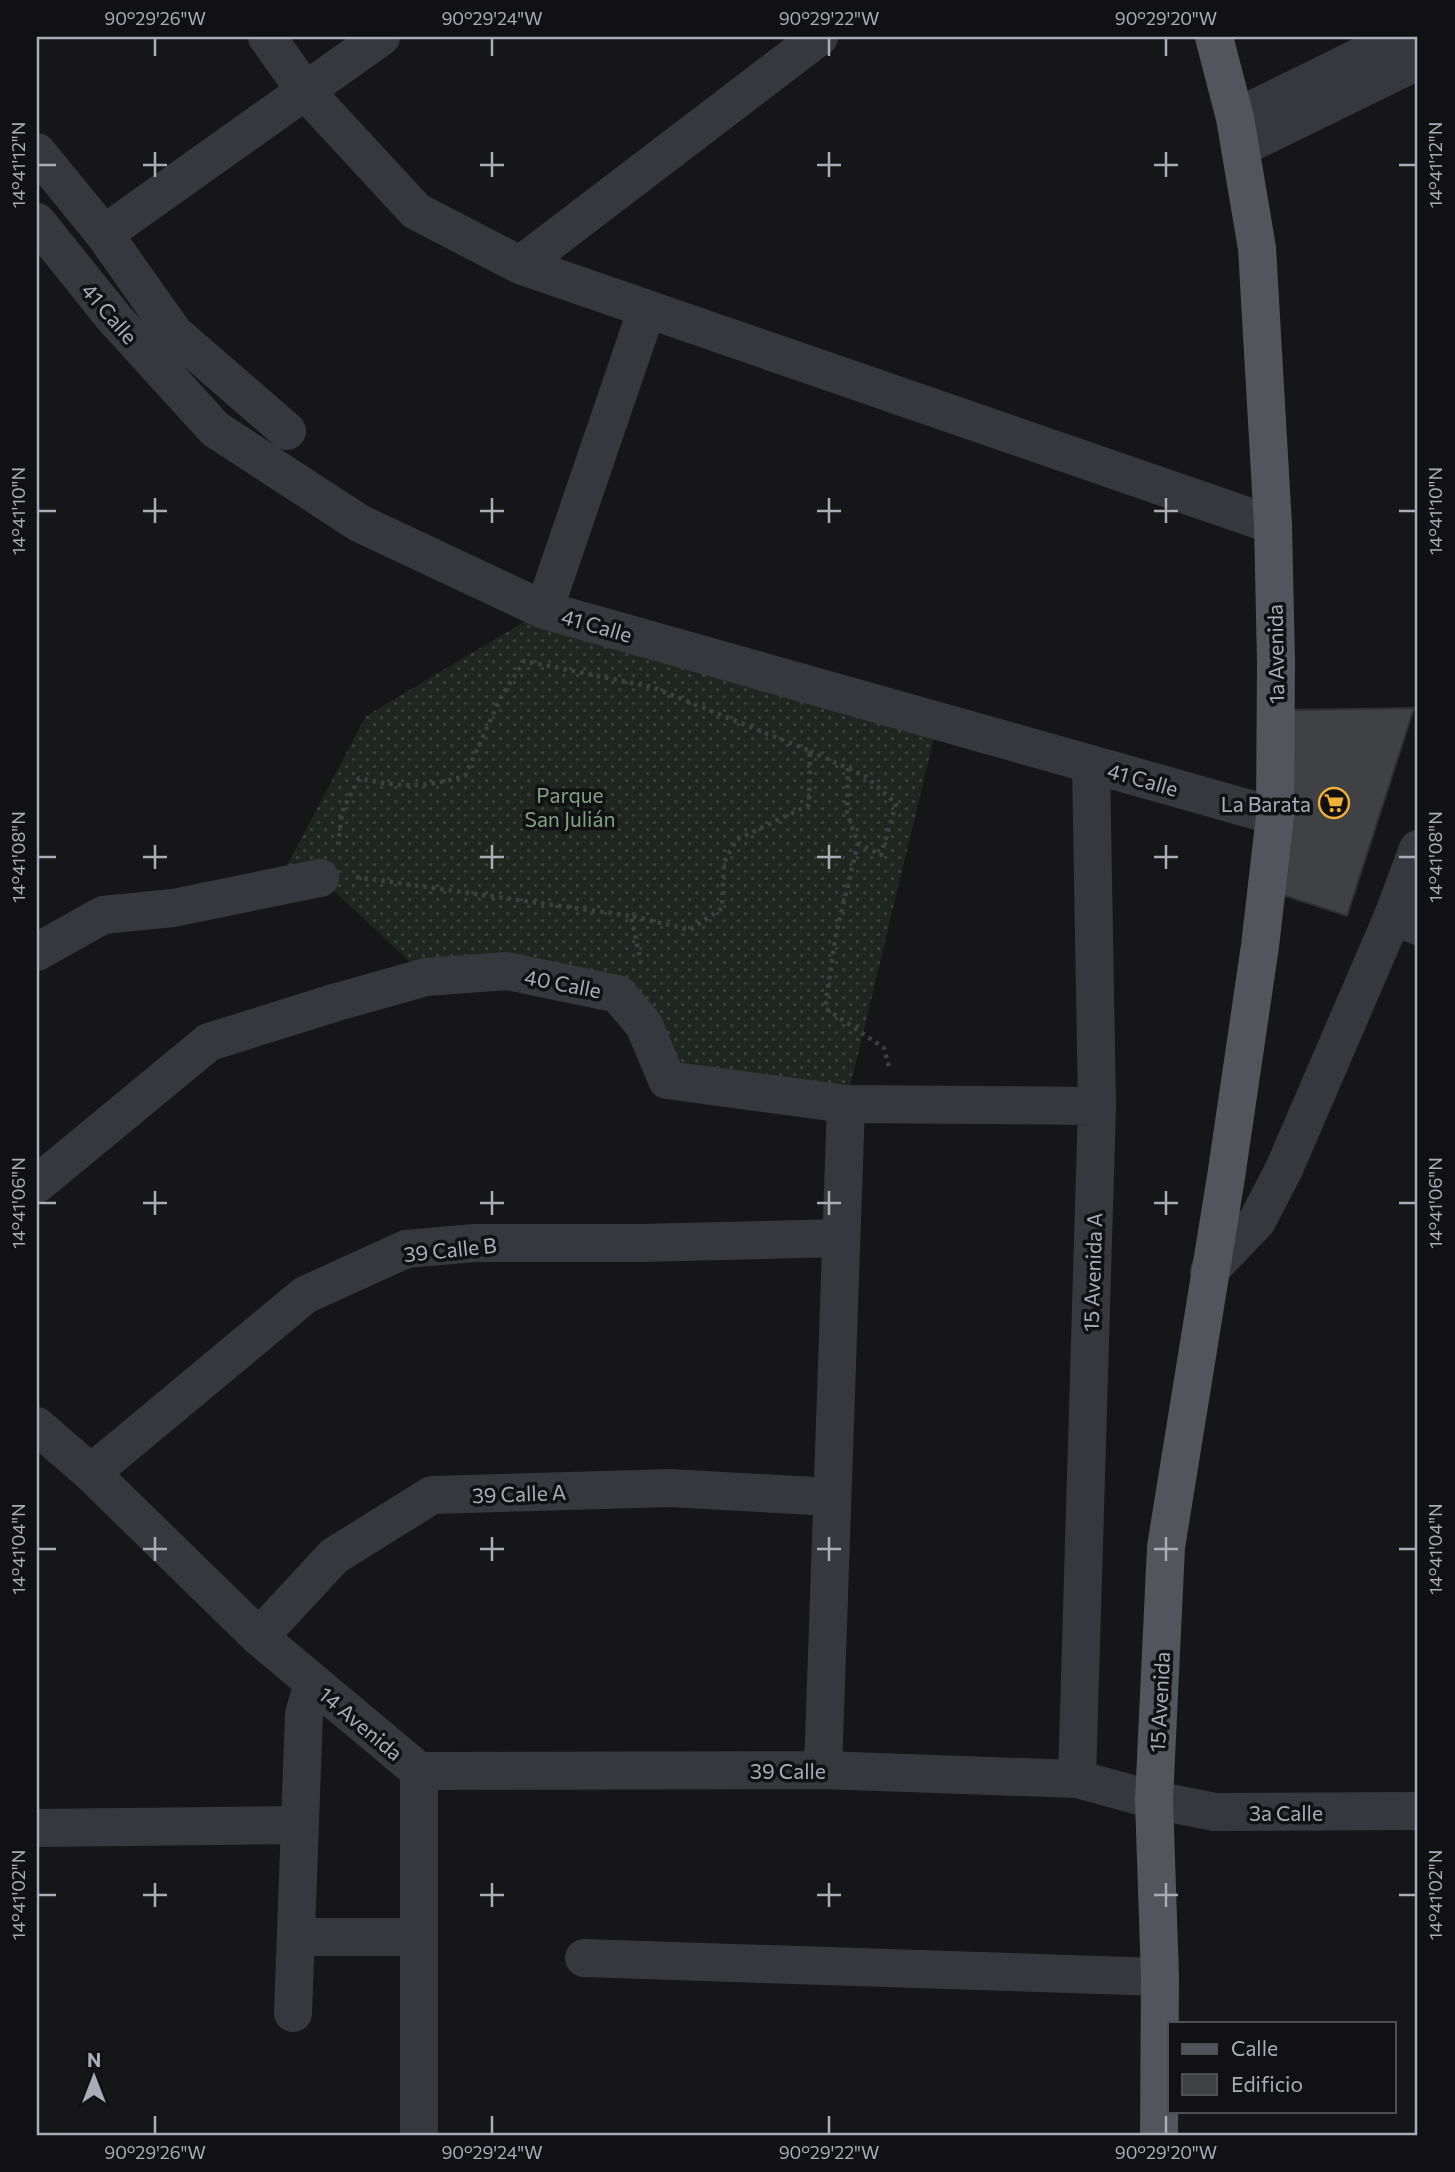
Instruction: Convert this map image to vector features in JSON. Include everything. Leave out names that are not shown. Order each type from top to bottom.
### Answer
[{"type":"main road","name":"1a Avenida","points":[[1209,1272],[1256,974],[1275,816],[1276,662],[1273,524],[1257,248],[1238,133],[1214,37]]},
{"type":"main road","name":"15 Avenida","points":[[1159,2135],[1160,1977],[1154,1800],[1166,1547],[1209,1272]]},
{"type":"street","points":[[267,37],[306,92],[416,211],[520,265],[1273,524]]},
{"type":"street","points":[[104,234],[381,37]]},
{"type":"street","points":[[520,265],[820,37]]},
{"type":"street","points":[[1238,133],[1400,37]]},
{"type":"street","points":[[1238,133],[1418,61]]},
{"type":"street","points":[[37,152],[104,234],[174,333],[287,431]]},
{"type":"street","name":"41 Calle","points":[[37,222],[114,318],[215,429],[359,523],[544,610],[1275,816]]},
{"type":"street","points":[[544,610],[647,309]]},
{"type":"street","name":"15 Avenida A","points":[[1077,1779],[1097,1106],[1091,764]]},
{"type":"street","points":[[1209,1272],[1257,1221],[1279,1180],[1407,911],[1418,849]]},
{"type":"street","points":[[37,953],[103,915],[173,908],[320,878]]},
{"type":"street","name":"40 Calle","points":[[37,1184],[209,1042],[426,977],[507,971],[618,994],[644,1025],[667,1080],[846,1104],[1097,1106]]},
{"type":"street","points":[[823,1770],[846,1104]]},
{"type":"street","name":"39 Calle B","points":[[91,1473],[305,1294],[406,1249],[474,1243],[640,1243],[841,1238]]},
{"type":"street","name":"14 Avenida","points":[[37,1426],[91,1473],[259,1637],[419,1771],[419,2135]]},
{"type":"street","name":"39 Calle A","points":[[259,1637],[334,1556],[432,1495],[670,1488],[832,1497]]},
{"type":"street","points":[[293,2013],[304,1714],[313,1683]]},
{"type":"street","name":"39 Calle","points":[[419,1771],[823,1770],[1077,1779],[1154,1800]]},
{"type":"street","name":"3a Calle","points":[[1154,1800],[1216,1812],[1418,1811]]},
{"type":"street","points":[[37,1828],[300,1825]]},
{"type":"street","points":[[296,1937],[419,1937]]},
{"type":"street","points":[[584,1958],[1160,1977]]},
{"type":"path","points":[[320,878],[340,842],[342,812],[359,778],[396,787],[434,785],[465,776],[501,697],[524,661],[652,687],[867,777],[896,804],[881,855],[858,843]]},
{"type":"path","points":[[320,878],[336,875],[631,916],[690,930],[722,908],[724,862],[736,840],[808,806],[810,751]]},
{"type":"path","points":[[848,768],[847,813],[858,843],[836,934],[825,1008],[884,1048],[900,1104]]},
{"type":"path","points":[[631,916],[641,963],[648,972]]},
{"type":"green space","name":"Parque San Julián","points":[[544,610],[938,721],[846,1104],[667,1080],[617,994],[426,977],[320,878],[283,873],[366,716]]},
{"type":"building","name":"La Barata","points":[[1414,708],[1347,916],[1283,895],[1288,710]]},
{"type":"place","name":"La Barata","points":[[1334,803]]}]
